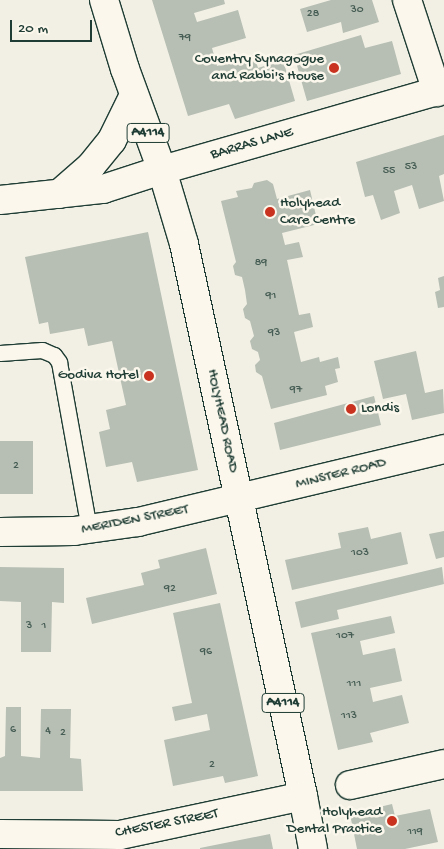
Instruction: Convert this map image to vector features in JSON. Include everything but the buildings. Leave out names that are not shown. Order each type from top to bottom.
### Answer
[{"type":"main road","name":"HOLYHEAD ROAD","points":[[104,0],[134,95],[162,170],[184,244],[313,849]]},
{"type":"main road","points":[[407,0],[440,91]]},
{"type":"main road","name":"BARRAS LANE","points":[[0,200],[103,189],[162,170],[440,91]]},
{"type":"main road","points":[[59,194],[91,166],[112,140],[134,95]]},
{"type":"main road","name":"MINSTER ROAD","points":[[238,498],[444,449]]},
{"type":"main road","name":"MERIDEN STREET","points":[[0,532],[89,529],[138,522],[238,498]]},
{"type":"main road","points":[[350,785],[444,764]]},
{"type":"main road","name":"CHESTER STREET","points":[[0,834],[120,836],[303,796]]},
{"type":"lane","points":[[0,353],[42,350],[54,355],[59,362],[89,529]]},
{"type":"place","name":"Coventry Synagogue and Rabbi's House","points":[[334,68]]},
{"type":"place","name":"Holyhead Care Centre","points":[[270,212]]},
{"type":"place","name":"Godiva Hotel","points":[[149,376]]},
{"type":"place","name":"Londis","points":[[351,409]]},
{"type":"place","name":"Holyhead Dental Practice","points":[[392,821]]}]
